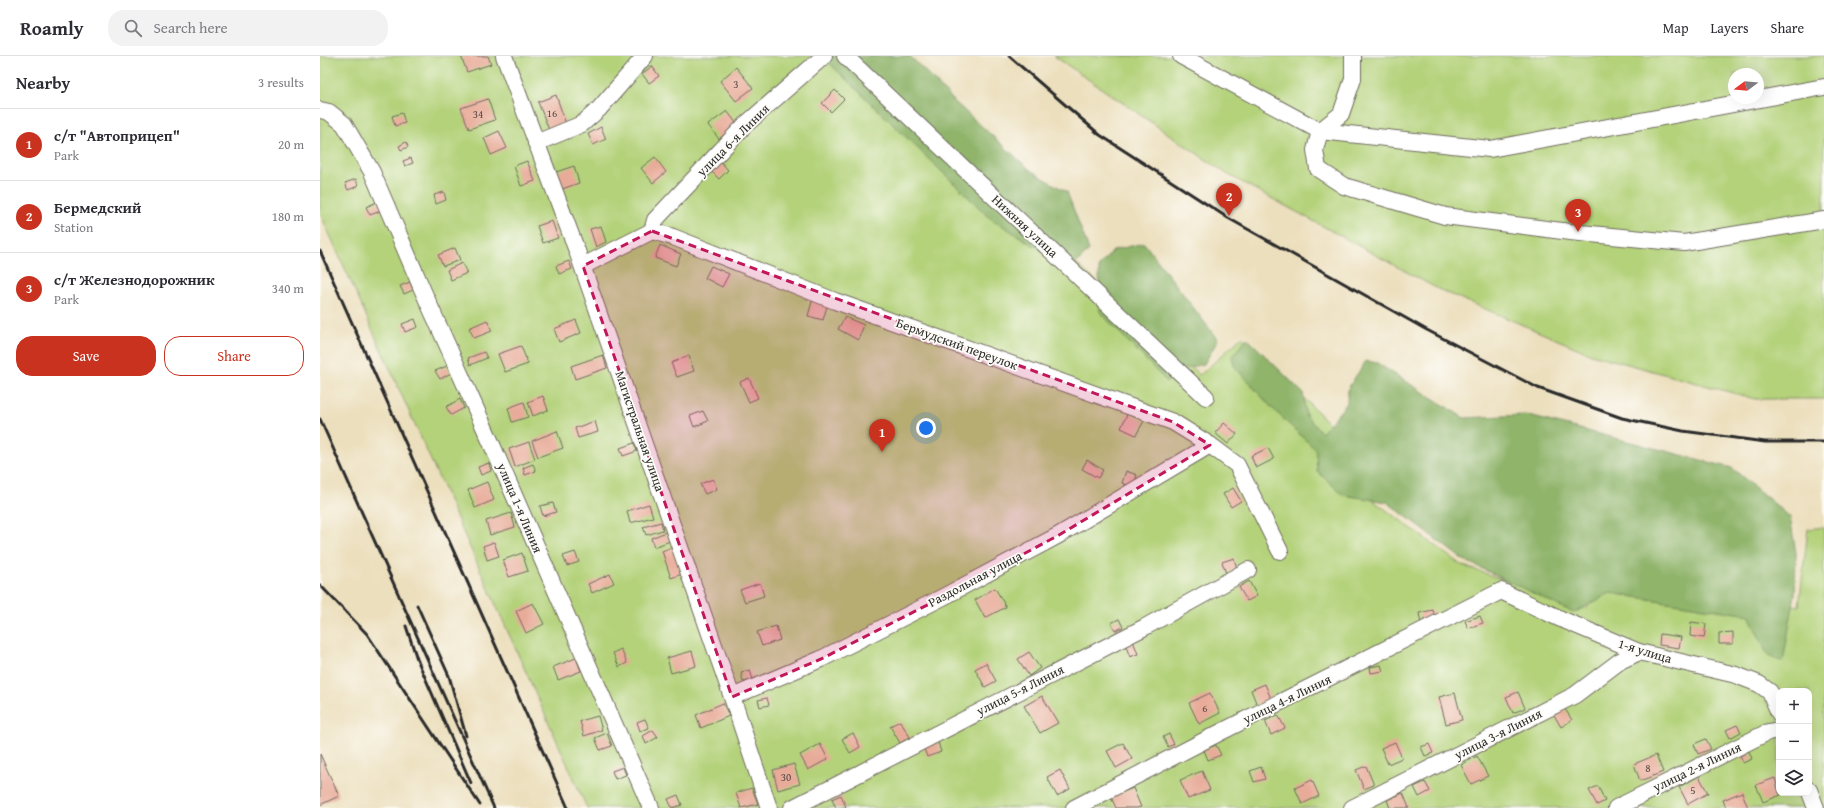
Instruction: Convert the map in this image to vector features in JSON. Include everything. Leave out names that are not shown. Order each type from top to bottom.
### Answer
[{"type":"street","name":"Магистральная улица","points":[[504,56],[582,266],[732,697],[769,808]]},
{"type":"street","points":[[536,143],[582,124],[599,109],[645,56]]},
{"type":"street","name":"улица 6-я Линия","points":[[652,231],[655,220],[745,126],[824,56]]},
{"type":"street","name":"Нижняя улица","points":[[845,56],[1206,397]]},
{"type":"street","points":[[1181,56],[1320,131],[1490,149],[1824,87]]},
{"type":"street","points":[[1353,56],[1353,79],[1341,114],[1320,131],[1315,150],[1318,168],[1344,186],[1445,216],[1570,232],[1684,243],[1824,220]]},
{"type":"street","name":"улица 1-я Линия","points":[[320,110],[329,112],[344,124],[372,172],[423,291],[622,738],[651,808]]},
{"type":"street","points":[[582,266],[652,231]]},
{"type":"street","name":"Бермудский переулок","points":[[652,231],[673,237],[835,301],[1173,422],[1210,445],[1237,465],[1280,551]]},
{"type":"street","name":"Раздольная улица","points":[[732,697],[822,659],[944,597],[1059,536],[1210,445]]},
{"type":"street","name":"улица 5-я Линия","points":[[792,808],[1145,627],[1248,570]]},
{"type":"street","name":"1-я улица","points":[[1501,591],[1638,652],[1736,675],[1759,684],[1770,692],[1776,706]]},
{"type":"street","name":"улица 4-я Линия","points":[[1074,808],[1501,591]]},
{"type":"street","name":"улица 3-я Линия","points":[[1352,808],[1576,695],[1620,661],[1638,652]]},
{"type":"street","name":"улица 2-я Линия","points":[[1616,808],[1768,732],[1776,731]]},
{"type":"street","points":[[1811,796],[1816,808]]},
{"type":"highlighted area","points":[[652,231],[1173,422],[1210,445],[1059,535],[943,597],[821,659],[732,697],[583,266]]},
{"type":"green space","points":[[320,56],[845,56],[1200,375],[1242,337],[1331,425],[1344,479],[1461,565],[1587,609],[1599,571],[1799,606],[1808,529],[1824,527],[1824,808],[587,808],[320,213]]},
{"type":"green space","points":[[823,56],[910,56],[957,104],[1030,170],[1067,192],[1089,250],[1071,269],[990,218]]},
{"type":"green space","points":[[1054,56],[1824,56],[1824,399],[1755,399],[1591,354],[1438,289],[1227,174]]},
{"type":"green space","points":[[1144,243],[1218,340],[1204,364],[1184,369],[1167,382],[1100,312],[1099,266],[1114,250]]},
{"type":"green space","points":[[1247,338],[1303,393],[1306,416],[1322,433],[1347,403],[1348,388],[1366,361],[1377,363],[1464,418],[1525,415],[1732,468],[1790,517],[1796,553],[1795,594],[1783,662],[1768,656],[1749,615],[1610,593],[1574,613],[1462,559],[1387,502],[1343,495],[1317,471],[1316,450],[1271,407],[1234,366],[1232,356]]},
{"type":"building","points":[[461,56],[488,56],[491,64],[467,72]]},
{"type":"building","points":[[652,66],[659,76],[649,83],[642,74]]},
{"type":"building","points":[[736,67],[753,88],[736,101],[720,81]]},
{"type":"building","points":[[835,90],[844,99],[831,112],[822,103]]},
{"type":"building","points":[[556,95],[566,124],[549,130],[538,102]]},
{"type":"building","points":[[488,99],[495,120],[469,129],[461,108]]},
{"type":"building","points":[[727,111],[737,124],[719,139],[708,125]]},
{"type":"building","points":[[402,113],[405,123],[395,126],[392,116]]},
{"type":"building","points":[[601,127],[606,139],[593,145],[588,134]]},
{"type":"building","points":[[499,131],[507,148],[491,155],[484,138]]},
{"type":"building","points":[[406,142],[408,147],[401,150],[399,146]]},
{"type":"building","points":[[655,157],[666,172],[653,183],[641,168]]},
{"type":"building","points":[[411,158],[413,163],[405,166],[403,161]]},
{"type":"building","points":[[527,161],[535,181],[521,186],[514,166]]},
{"type":"building","points":[[720,161],[728,170],[719,179],[711,171]]},
{"type":"building","points":[[574,166],[579,183],[562,189],[556,172]]},
{"type":"building","points":[[356,179],[358,186],[348,190],[345,183]]},
{"type":"building","points":[[444,192],[446,200],[436,204],[434,195]]},
{"type":"building","points":[[379,201],[383,210],[370,215],[366,207]]},
{"type":"building","points":[[552,221],[558,238],[543,243],[537,226]]},
{"type":"building","points":[[601,226],[606,242],[596,247],[590,229]]},
{"type":"building","points":[[660,245],[681,254],[676,266],[655,258]]},
{"type":"building","points":[[455,248],[460,260],[443,266],[438,255]]},
{"type":"building","points":[[569,261],[572,269],[559,274],[556,266]]},
{"type":"building","points":[[462,263],[467,273],[451,280],[447,270]]},
{"type":"building","points":[[711,266],[729,274],[722,287],[705,278]]},
{"type":"building","points":[[410,282],[413,290],[404,294],[400,286]]},
{"type":"building","points":[[813,298],[828,303],[823,320],[808,316]]},
{"type":"building","points":[[845,317],[864,325],[858,340],[838,329]]},
{"type":"building","points":[[415,319],[418,327],[405,332],[402,324]]},
{"type":"building","points":[[487,320],[492,331],[474,338],[469,328]]},
{"type":"building","points":[[576,320],[581,333],[559,342],[554,329]]},
{"type":"building","points":[[521,346],[528,364],[505,372],[498,354]]},
{"type":"building","points":[[484,352],[487,358],[470,365],[468,358]]},
{"type":"building","points":[[603,355],[607,368],[575,379],[571,366]]},
{"type":"building","points":[[689,356],[694,371],[677,377],[671,363]]},
{"type":"building","points":[[447,366],[451,373],[440,379],[435,371]]},
{"type":"building","points":[[749,378],[758,398],[749,402],[740,382]]},
{"type":"building","points":[[543,396],[548,410],[533,416],[528,402]]},
{"type":"building","points":[[460,399],[464,408],[451,415],[446,407]]},
{"type":"building","points":[[524,402],[528,417],[512,422],[508,408]]},
{"type":"building","points":[[703,411],[708,421],[694,427],[690,416]]},
{"type":"building","points":[[1128,412],[1144,421],[1136,435],[1121,428]]},
{"type":"building","points":[[595,421],[598,432],[578,438],[575,428]]},
{"type":"building","points":[[1224,423],[1237,434],[1228,444],[1215,433]]},
{"type":"building","points":[[557,431],[563,448],[538,457],[532,441]]},
{"type":"building","points":[[529,442],[535,459],[515,467],[509,449]]},
{"type":"building","points":[[634,443],[637,451],[623,456],[620,448]]},
{"type":"building","points":[[1268,448],[1274,459],[1256,468],[1251,456]]},
{"type":"building","points":[[1087,460],[1103,470],[1098,478],[1082,469]]},
{"type":"building","points":[[489,463],[491,471],[481,475],[478,467]]},
{"type":"building","points":[[533,464],[536,471],[525,475],[523,468]]},
{"type":"building","points":[[1126,471],[1137,475],[1133,487],[1122,483]]},
{"type":"building","points":[[713,479],[717,489],[705,494],[700,484]]},
{"type":"building","points":[[487,482],[494,500],[475,508],[468,490]]},
{"type":"building","points":[[1233,488],[1241,501],[1231,507],[1223,494]]},
{"type":"building","points":[[553,503],[556,512],[543,516],[540,506]]},
{"type":"building","points":[[649,504],[653,517],[630,523],[627,511]]},
{"type":"building","points":[[511,513],[515,527],[490,535],[486,521]]},
{"type":"building","points":[[661,522],[663,530],[646,535],[643,527]]},
{"type":"building","points":[[666,532],[670,541],[654,547],[651,538]]},
{"type":"building","points":[[494,542],[499,556],[487,560],[483,546]]},
{"type":"building","points":[[673,547],[682,574],[671,578],[662,551]]},
{"type":"building","points":[[575,552],[579,562],[567,566],[563,556]]},
{"type":"building","points":[[522,553],[528,571],[509,577],[503,560]]},
{"type":"building","points":[[1234,558],[1237,569],[1226,573],[1222,562]]},
{"type":"building","points":[[610,574],[614,583],[592,593],[588,584]]},
{"type":"building","points":[[1249,581],[1257,596],[1247,601],[1239,587]]},
{"type":"building","points":[[760,583],[764,596],[745,602],[740,590]]},
{"type":"building","points":[[995,588],[1006,607],[985,618],[975,600]]},
{"type":"building","points":[[533,603],[544,624],[526,633],[516,611]]},
{"type":"building","points":[[1433,610],[1436,621],[1421,624],[1419,613]]},
{"type":"building","points":[[1480,616],[1483,623],[1468,628],[1465,621]]},
{"type":"building","points":[[1119,619],[1123,627],[1115,631],[1111,623]]},
{"type":"building","points":[[1691,622],[1706,624],[1704,638],[1690,636]]},
{"type":"building","points":[[776,626],[780,640],[762,646],[757,632]]},
{"type":"building","points":[[1733,632],[1733,644],[1719,644],[1719,633]]},
{"type":"building","points":[[1660,634],[1681,637],[1679,648],[1659,645]]},
{"type":"building","points":[[1133,641],[1138,654],[1130,657],[1125,644]]},
{"type":"building","points":[[621,649],[627,663],[619,667],[613,653]]},
{"type":"building","points":[[692,651],[696,666],[671,673],[667,658]]},
{"type":"building","points":[[1029,652],[1040,668],[1029,676],[1018,659]]},
{"type":"building","points":[[576,658],[581,671],[558,680],[553,667]]},
{"type":"building","points":[[986,663],[996,681],[985,687],[975,669]]},
{"type":"building","points":[[1381,665],[1383,671],[1371,673],[1370,667]]},
{"type":"building","points":[[750,670],[753,680],[743,682],[741,672]]},
{"type":"building","points":[[1265,684],[1271,699],[1257,705],[1251,690]]},
{"type":"building","points":[[1518,692],[1525,708],[1513,713],[1506,697]]},
{"type":"building","points":[[1210,693],[1220,713],[1199,724],[1189,703]]},
{"type":"building","points":[[1455,693],[1462,720],[1446,724],[1439,697]]},
{"type":"building","points":[[1042,696],[1058,723],[1040,733],[1024,706]]},
{"type":"building","points":[[767,698],[769,705],[760,707],[758,700]]},
{"type":"building","points":[[723,703],[729,716],[701,728],[696,715]]},
{"type":"building","points":[[1565,709],[1572,720],[1561,727],[1554,715]]},
{"type":"building","points":[[1278,715],[1285,728],[1271,735],[1265,721]]},
{"type":"building","points":[[598,716],[602,730],[584,736],[580,721]]},
{"type":"building","points":[[645,719],[649,728],[640,731],[637,722]]},
{"type":"building","points":[[900,721],[910,737],[900,743],[890,726]]},
{"type":"building","points":[[1737,725],[1741,732],[1730,738],[1726,730]]},
{"type":"building","points":[[653,730],[658,737],[646,744],[643,736]]},
{"type":"building","points":[[607,733],[612,746],[600,750],[595,738]]},
{"type":"building","points":[[853,733],[860,747],[850,753],[842,739]]},
{"type":"building","points":[[1169,734],[1174,744],[1168,747],[1163,737]]},
{"type":"building","points":[[1706,739],[1711,749],[1698,754],[1694,744]]},
{"type":"building","points":[[938,742],[941,752],[927,757],[923,746]]},
{"type":"building","points":[[1395,742],[1402,758],[1388,764],[1381,748]]},
{"type":"building","points":[[1123,743],[1132,759],[1116,768],[1107,751]]},
{"type":"building","points":[[820,744],[828,759],[808,770],[800,755]]},
{"type":"building","points":[[1429,744],[1433,753],[1425,756],[1421,747]]},
{"type":"building","points":[[1216,745],[1221,755],[1208,760],[1204,750]]},
{"type":"building","points":[[1749,751],[1752,759],[1743,763],[1740,756]]},
{"type":"building","points":[[320,754],[339,796],[320,805]]},
{"type":"building","points":[[1656,755],[1663,772],[1640,781],[1634,764]]},
{"type":"building","points":[[1477,756],[1488,776],[1471,784],[1461,765]]},
{"type":"building","points":[[794,764],[800,784],[778,790],[773,770]]},
{"type":"building","points":[[1366,766],[1374,785],[1364,789],[1356,770]]},
{"type":"building","points":[[623,767],[626,775],[615,779],[612,771]]},
{"type":"building","points":[[1261,767],[1265,779],[1254,782],[1250,771]]},
{"type":"building","points":[[1060,770],[1070,789],[1057,796],[1047,777]]},
{"type":"building","points":[[1202,771],[1210,790],[1188,799],[1180,780]]},
{"type":"building","points":[[1699,776],[1708,793],[1688,804],[1679,787]]},
{"type":"building","points":[[1775,778],[1776,796],[1778,796],[1763,802],[1756,785]]},
{"type":"building","points":[[1312,780],[1319,796],[1302,804],[1295,788]]},
{"type":"building","points":[[1425,782],[1430,791],[1419,797],[1414,787]]},
{"type":"building","points":[[1598,786],[1605,801],[1597,805],[1589,790]]},
{"type":"building","points":[[752,788],[758,804],[741,808],[736,793]]},
{"type":"building","points":[[1133,788],[1141,807],[1116,808],[1111,797]]},
{"type":"building","points":[[1742,792],[1748,808],[1726,808],[1723,800]]},
{"type":"building","points":[[1403,793],[1409,808],[1390,808],[1387,800]]},
{"type":"building","points":[[678,795],[682,805],[672,808],[668,799]]},
{"type":"building","points":[[841,795],[846,807],[836,808],[832,799]]},
{"type":"railway","points":[[1009,56],[1100,135],[1228,218],[1425,329],[1538,388],[1622,418],[1683,431],[1765,442],[1824,442]]},
{"type":"railway","points":[[320,251],[568,808]]},
{"type":"railway","points":[[320,419],[494,808]]},
{"type":"railway","points":[[320,585],[367,634],[480,805]]},
{"type":"railway","points":[[417,605],[449,676],[466,736]]},
{"type":"railway","points":[[406,626],[417,659],[471,783]]},
{"type":"place","name":"Бермедский","points":[[1229,216]]},
{"type":"place","name":"с/т Железнодорожник","points":[[1578,232]]},
{"type":"place","name":"с/т \"Автоприцеп\"","points":[[882,452]]}]
